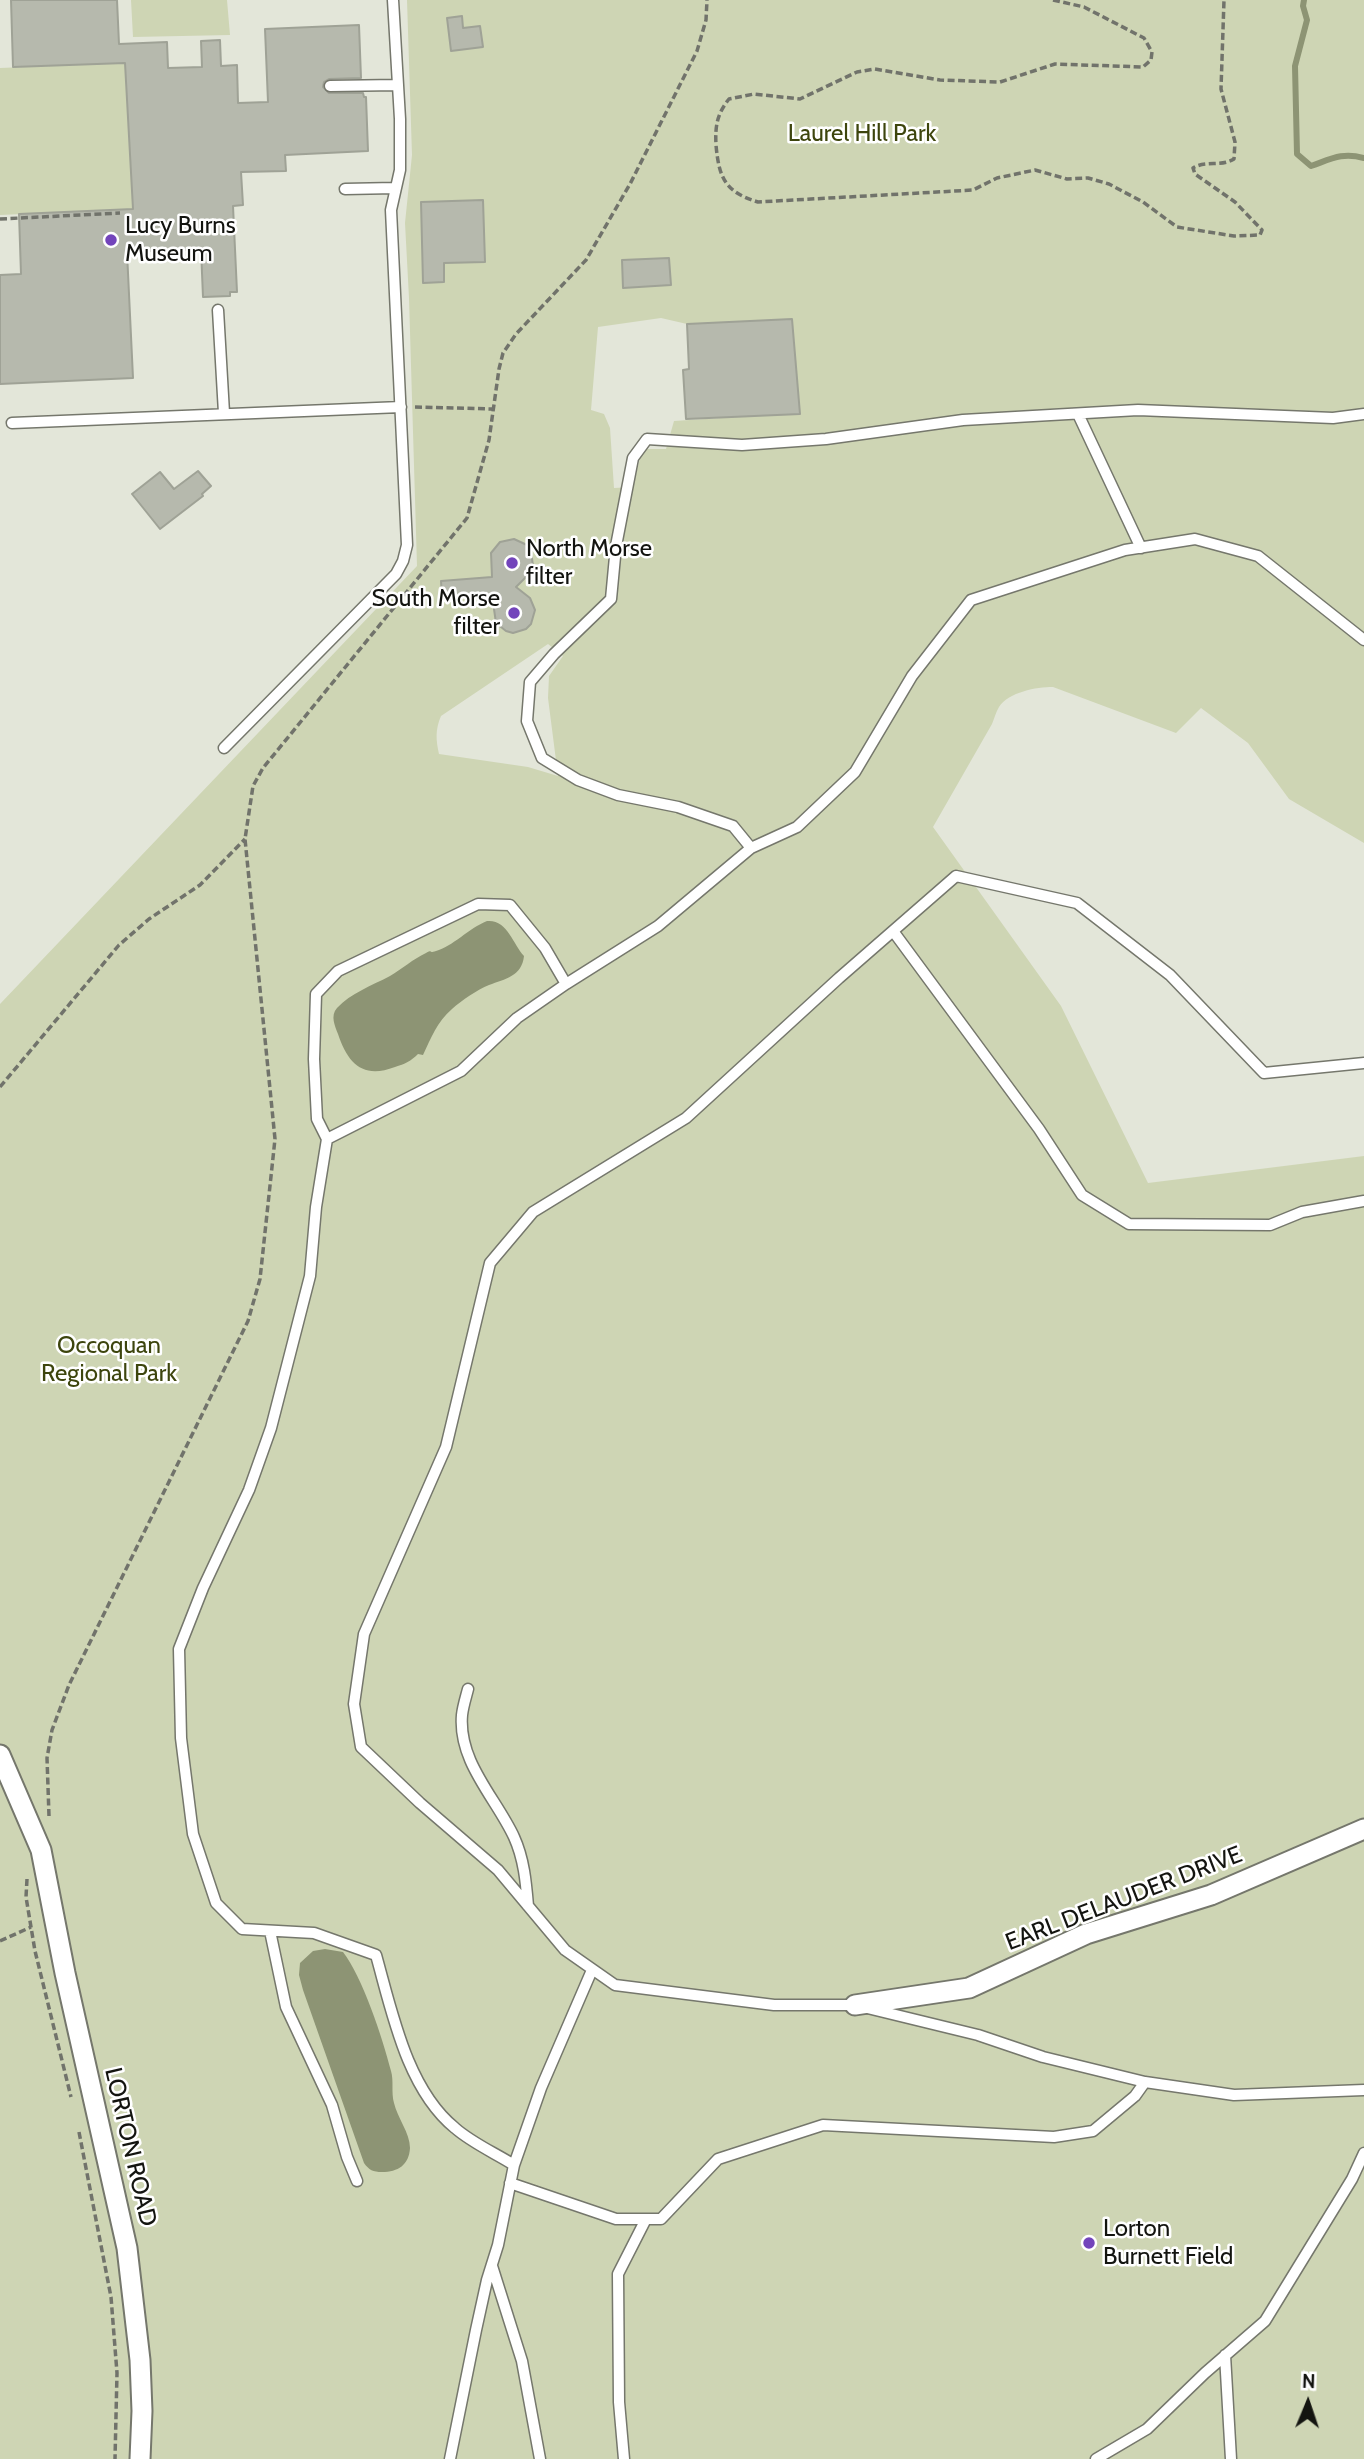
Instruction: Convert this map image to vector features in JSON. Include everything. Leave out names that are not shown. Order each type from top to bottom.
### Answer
[{"type":"street","name":"LORTON ROAD","points":[[0,1755],[41,1850],[65,1973],[127,2248],[140,2360],[140,2459]]},
{"type":"street","name":"EARL DELAUDER DRIVE","points":[[855,2005],[969,1987],[1086,1934],[1211,1895],[1364,1829]]},
{"type":"lane","points":[[224,748],[396,574],[407,545],[391,210],[400,170],[393,0]]},
{"type":"lane","points":[[330,86],[397,85]]},
{"type":"lane","points":[[345,189],[395,188]]},
{"type":"lane","points":[[218,310],[224,413]]},
{"type":"lane","points":[[12,423],[401,407]]},
{"type":"lane","points":[[751,848],[733,826],[678,807],[618,795],[578,780],[542,758],[527,721],[530,682],[554,654],[611,599],[616,546],[633,458],[647,439],[742,445],[826,439],[963,420],[1138,410],[1334,418],[1364,414]]},
{"type":"lane","points":[[1078,414],[1141,548]]},
{"type":"lane","points":[[327,1139],[461,1071],[517,1018],[658,926],[751,848],[797,827],[855,772],[912,676],[971,600],[1125,550],[1195,540],[1258,556],[1364,640]]},
{"type":"lane","points":[[1364,1063],[1264,1073],[1170,975],[1077,902],[956,876],[686,1118],[533,1212],[490,1263],[446,1447],[364,1634],[354,1704],[361,1747],[420,1803],[498,1870],[565,1950],[615,1985],[774,2005],[855,2005],[978,2035],[1043,2057],[1145,2082],[1234,2095],[1364,2090]]},
{"type":"lane","points":[[514,2165],[455,2128],[424,2093],[400,2036],[376,1955],[314,1933],[242,1929],[216,1903],[193,1834],[181,1738],[179,1648],[203,1588],[249,1490],[271,1428],[310,1276],[316,1207],[327,1139],[317,1119],[314,1059],[316,994],[338,971],[478,904],[510,905],[545,948],[566,984]]},
{"type":"lane","points":[[893,930],[1039,1129],[1082,1195],[1129,1224],[1270,1225],[1302,1212],[1364,1201]]},
{"type":"lane","points":[[468,1689],[462,1715],[465,1741],[478,1776],[514,1836],[522,1855],[528,1906]]},
{"type":"lane","points":[[270,1931],[286,2007],[332,2105],[346,2157],[357,2181]]},
{"type":"lane","points":[[450,2459],[514,2165],[541,2088],[592,1970]]},
{"type":"lane","points":[[510,2183],[616,2219],[661,2219],[718,2158],[824,2124],[1054,2137],[1093,2131],[1135,2096],[1145,2082]]},
{"type":"lane","points":[[1096,2459],[1147,2429],[1265,2321],[1352,2179],[1364,2153]]},
{"type":"lane","points":[[624,2459],[619,2402],[618,2274],[646,2219]]},
{"type":"lane","points":[[492,2265],[522,2361],[540,2459]]},
{"type":"lane","points":[[1225,2355],[1231,2459]]},
{"type":"path","points":[[48,1823],[50,1804],[47,1758],[52,1730],[69,1685],[248,1321],[260,1279],[275,1139],[245,839],[253,786],[263,768],[467,518],[487,451],[503,354],[516,334],[586,260],[636,173],[697,51],[706,20],[707,0]]},
{"type":"path","points":[[1053,0],[1084,8],[1144,38],[1152,52],[1151,60],[1143,67],[1055,64],[1000,82],[940,80],[875,69],[857,72],[800,99],[754,94],[729,99],[720,110],[715,127],[718,172],[728,186],[746,198],[758,202],[973,190],[997,178],[1035,170],[1066,179],[1088,178],[1109,184],[1143,202],[1177,227],[1234,236],[1260,234],[1262,230],[1235,202],[1195,174],[1193,168],[1201,164],[1227,164],[1234,159],[1235,142],[1220,89],[1224,0]]},
{"type":"path","points":[[0,219],[120,213]]},
{"type":"path","points":[[401,407],[493,408]]},
{"type":"path","points":[[0,1087],[119,945],[149,919],[200,885],[245,839]]},
{"type":"path","points":[[26,1881],[31,1927],[74,2110]]},
{"type":"path","points":[[0,1941],[31,1927]]},
{"type":"path","points":[[77,2123],[111,2297],[117,2373],[115,2459]]},
{"type":"green space","points":[[131,0],[227,0],[230,35],[133,37]]},
{"type":"green space","points":[[407,0],[1364,0],[1364,843],[1289,799],[1248,743],[1201,708],[1176,733],[1053,687],[1031,689],[1003,702],[933,827],[1061,1006],[1148,1183],[1364,1156],[1364,2459],[0,2459],[0,1004],[417,566],[405,223],[412,155]],"holes":[[[661,318],[687,324],[792,319],[799,413],[674,421],[666,449],[647,449],[641,454],[633,487],[614,488],[610,428],[604,414],[591,410],[598,327]],[[548,644],[563,656],[549,676],[548,698],[558,776],[528,767],[439,754],[437,735],[441,716]]]},
{"type":"green space","points":[[125,63],[133,209],[0,215],[0,68]]},
{"type":"shaded area","points":[[487,921],[500,924],[509,933],[524,956],[520,968],[452,1009],[438,1025],[423,1055],[418,1054],[399,1066],[374,1071],[366,1070],[352,1061],[342,1045],[333,1018],[337,1008],[355,994],[390,976],[421,955],[442,949]]},
{"type":"shaded area","points":[[325,1949],[343,1952],[350,1963],[383,2042],[392,2075],[394,2103],[410,2148],[405,2163],[393,2171],[374,2171],[364,2163],[303,1990],[299,1975],[300,1963],[313,1951]]},
{"type":"building","points":[[11,0],[117,0],[119,44],[167,42],[168,68],[202,67],[201,41],[220,40],[221,66],[237,65],[238,103],[268,102],[265,29],[359,25],[361,78],[329,79],[324,82],[323,87],[329,93],[363,93],[366,97],[368,151],[285,155],[286,171],[241,172],[243,205],[233,206],[237,292],[230,292],[230,296],[203,297],[201,249],[127,252],[133,378],[0,384],[0,275],[21,274],[19,214],[133,209],[125,63],[13,67]]},
{"type":"building","points":[[462,16],[463,28],[480,26],[483,47],[451,51],[447,18]]},
{"type":"building","points":[[483,200],[485,262],[444,263],[444,282],[423,283],[421,202]]},
{"type":"building","points":[[669,258],[671,285],[623,288],[622,260]]},
{"type":"building","points":[[792,319],[800,414],[686,419],[683,370],[689,369],[687,324]]},
{"type":"building","points":[[198,471],[211,486],[203,496],[160,529],[132,494],[160,472],[174,489]]},
{"type":"building","points":[[514,539],[527,545],[531,551],[533,566],[516,587],[530,598],[535,610],[531,624],[526,629],[513,633],[496,623],[492,595],[442,598],[441,581],[492,577],[491,553],[500,542]]},
{"type":"waterway","points":[[1304,0],[1307,20],[1295,66],[1297,154],[1311,166],[1343,156],[1364,158]]},
{"type":"place","name":"Lucy Burns Museum","points":[[111,240]]},
{"type":"place","name":"North Morse filter","points":[[512,563]]},
{"type":"place","name":"South Morse filter","points":[[514,613]]},
{"type":"place","name":"Lorton Burnett Field","points":[[1089,2243]]},
{"type":"park label","name":"Laurel Hill Park","points":[[862,134]]},
{"type":"park label","name":"Occoquan Regional Park","points":[[109,1360]]}]
